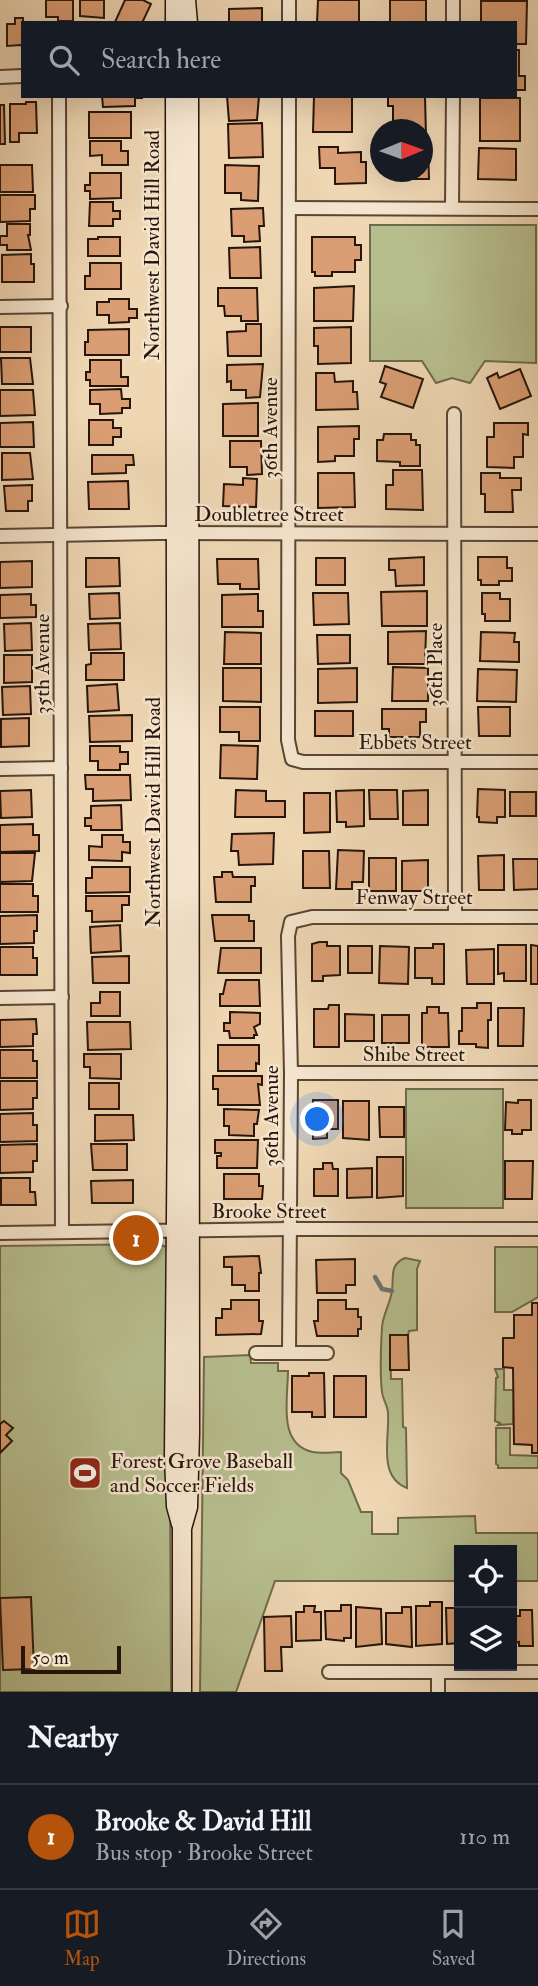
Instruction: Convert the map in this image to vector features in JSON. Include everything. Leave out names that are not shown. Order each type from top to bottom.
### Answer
[{"type":"street","points":[[174,0],[175,21]]},
{"type":"street","points":[[187,0],[188,21]]},
{"type":"street","points":[[289,0],[289,21]]},
{"type":"street","points":[[453,0],[453,21]]},
{"type":"street","points":[[0,77],[21,76]]},
{"type":"street","name":"35th Avenue","points":[[59,98],[62,1232]]},
{"type":"street","name":"Northwest David Hill Road","points":[[175,98],[183,533]]},
{"type":"street","name":"Northwest David Hill Road","points":[[182,1692],[182,1528],[176,1506],[174,1457],[183,1231],[183,533],[189,98]]},
{"type":"street","name":"36th Avenue","points":[[289,98],[288,740],[292,759]]},
{"type":"street","points":[[452,208],[453,98]]},
{"type":"street","points":[[289,208],[538,209]]},
{"type":"street","points":[[0,307],[61,306]]},
{"type":"street","name":"36th Place","points":[[454,414],[455,916]]},
{"type":"street","name":"Doubletree Street","points":[[0,536],[183,533],[538,534]]},
{"type":"street","name":"Ebbets Street","points":[[292,759],[303,762],[538,762]]},
{"type":"street","points":[[0,769],[61,768]]},
{"type":"street","name":"Fenway Street","points":[[291,922],[312,917],[538,917]]},
{"type":"street","name":"36th Avenue","points":[[289,1353],[288,936],[291,922]]},
{"type":"street","points":[[0,998],[62,997]]},
{"type":"street","name":"Shibe Street","points":[[290,1073],[538,1073]]},
{"type":"street","name":"Brooke Street","points":[[0,1233],[538,1229]]},
{"type":"street","points":[[257,1353],[327,1353]]},
{"type":"street","points":[[328,1672],[538,1672]]},
{"type":"street","points":[[438,1672],[438,1692]]},
{"type":"green space","points":[[370,225],[536,225],[536,363],[485,361],[470,383],[452,378],[436,383],[422,361],[370,361]]},
{"type":"green space","points":[[406,1089],[503,1089],[503,1208],[406,1208]]},
{"type":"green space","name":"Forest Grove Baseball and Soccer Fields","points":[[159,1244],[166,1247],[169,1253],[171,1692],[0,1692],[0,1246]]},
{"type":"green space","points":[[495,1247],[538,1247],[538,1297],[512,1312],[495,1312]]},
{"type":"green space","points":[[405,1258],[420,1261],[417,1269],[417,1330],[409,1331],[408,1335],[390,1335],[391,1379],[402,1379],[407,1488],[398,1483],[388,1466],[388,1413],[382,1392],[381,1368],[382,1327],[391,1295],[393,1271],[396,1264]]},
{"type":"green space","points":[[250,1355],[251,1363],[278,1363],[278,1371],[288,1371],[287,1419],[294,1440],[302,1448],[313,1452],[341,1452],[341,1473],[348,1480],[361,1512],[372,1512],[372,1534],[398,1534],[398,1518],[475,1516],[476,1533],[538,1533],[538,1581],[517,1581],[517,1545],[454,1545],[454,1581],[275,1581],[236,1692],[200,1692],[204,1357]]},
{"type":"green space","points":[[495,1369],[504,1369],[504,1390],[514,1390],[513,1424],[498,1425],[500,1423],[495,1421],[498,1377]]},
{"type":"green space","points":[[496,1428],[510,1428],[510,1455],[538,1456],[538,1468],[498,1468]]},
{"type":"building","points":[[46,0],[73,0],[73,21],[58,21],[58,17],[46,17]]},
{"type":"building","points":[[80,0],[104,0],[104,18],[80,16]]},
{"type":"building","points":[[125,0],[143,0],[151,4],[143,21],[115,21]]},
{"type":"building","points":[[318,0],[359,0],[359,21],[317,21]]},
{"type":"building","points":[[390,0],[426,0],[426,21],[390,21]]},
{"type":"building","points":[[481,1],[527,1],[526,44],[517,44],[517,21],[481,21]]},
{"type":"building","points":[[262,8],[262,21],[229,21],[229,9]]},
{"type":"building","points":[[15,18],[23,18],[21,45],[7,46],[7,24],[15,24]]},
{"type":"building","points":[[517,50],[519,76],[525,76],[525,90],[517,90]]},
{"type":"building","points":[[102,98],[135,98],[135,106],[103,107]]},
{"type":"building","points":[[227,98],[259,98],[257,120],[229,121]]},
{"type":"building","points":[[314,98],[352,98],[352,132],[313,132]]},
{"type":"building","points":[[388,98],[425,98],[426,119],[393,119],[393,106],[388,106]]},
{"type":"building","points":[[480,98],[520,98],[520,141],[480,141]]},
{"type":"building","points":[[36,102],[37,133],[19,133],[19,142],[10,142],[10,104]]},
{"type":"building","points":[[0,105],[4,105],[5,144],[0,144]]},
{"type":"building","points":[[89,112],[131,112],[131,138],[89,138]]},
{"type":"building","points":[[262,123],[263,157],[229,158],[228,124]]},
{"type":"building","points":[[90,141],[121,141],[121,151],[128,151],[128,165],[102,165],[102,155],[90,156]]},
{"type":"building","points":[[319,147],[338,147],[338,153],[361,152],[361,162],[366,162],[366,183],[335,184],[335,168],[320,168]]},
{"type":"building","points":[[479,148],[516,149],[516,180],[478,179]]},
{"type":"building","points":[[0,165],[32,165],[33,192],[0,192]]},
{"type":"building","points":[[225,165],[259,166],[258,201],[241,200],[241,193],[225,193]]},
{"type":"building","points":[[90,173],[121,173],[121,198],[90,199],[90,191],[85,191],[85,185],[90,185]]},
{"type":"building","points":[[0,195],[35,195],[35,209],[30,209],[30,221],[0,222]]},
{"type":"building","points":[[90,202],[113,202],[113,211],[120,211],[120,219],[113,219],[113,226],[89,226]]},
{"type":"building","points":[[263,208],[264,226],[259,226],[260,241],[244,242],[244,236],[232,236],[231,209]]},
{"type":"building","points":[[7,224],[30,224],[28,235],[31,250],[7,250],[7,245],[0,245],[0,236],[7,236]]},
{"type":"building","points":[[120,237],[120,256],[88,256],[88,239]]},
{"type":"building","points":[[312,237],[355,237],[355,245],[361,245],[361,260],[355,260],[355,272],[332,272],[332,276],[315,276],[315,272],[312,272]]},
{"type":"building","points":[[260,247],[261,278],[230,278],[229,248]]},
{"type":"building","points":[[31,254],[34,282],[2,282],[2,255]]},
{"type":"building","points":[[90,263],[121,263],[121,289],[85,289],[85,276],[90,276]]},
{"type":"building","points":[[354,286],[353,321],[314,321],[314,288]]},
{"type":"building","points":[[218,288],[257,288],[258,321],[241,321],[241,316],[225,316],[224,306],[218,306]]},
{"type":"building","points":[[109,299],[129,299],[129,309],[137,309],[137,318],[129,318],[129,322],[109,323],[109,315],[97,315],[97,302],[109,302]]},
{"type":"building","points":[[246,324],[261,324],[261,356],[228,356],[227,332],[246,331]]},
{"type":"building","points":[[0,327],[31,327],[31,352],[0,352]]},
{"type":"building","points":[[351,327],[351,363],[318,364],[314,328]]},
{"type":"building","points":[[129,329],[129,355],[85,355],[88,330]]},
{"type":"building","points":[[1,358],[30,358],[33,384],[2,384]]},
{"type":"building","points":[[90,360],[121,360],[121,377],[128,377],[128,386],[90,386],[90,380],[86,380],[86,372],[90,372]]},
{"type":"building","points":[[263,364],[260,397],[246,398],[246,390],[231,390],[231,381],[227,382],[227,365]]},
{"type":"building","points":[[385,366],[423,379],[413,408],[381,397],[386,384],[380,382]]},
{"type":"building","points":[[520,369],[531,396],[500,409],[487,378],[497,373],[499,378]]},
{"type":"building","points":[[316,373],[334,373],[335,382],[353,381],[358,409],[316,410]]},
{"type":"building","points":[[121,389],[122,399],[130,399],[130,408],[122,408],[122,413],[100,414],[100,404],[90,404],[90,390]]},
{"type":"building","points":[[0,390],[33,390],[35,415],[0,416]]},
{"type":"building","points":[[258,403],[258,436],[223,436],[223,404]]},
{"type":"building","points":[[89,420],[113,420],[113,428],[121,428],[121,437],[113,437],[113,445],[89,445]]},
{"type":"building","points":[[33,422],[34,447],[0,447],[0,423]]},
{"type":"building","points":[[494,423],[528,423],[528,435],[523,434],[523,457],[514,457],[514,468],[487,467],[487,437],[494,437]]},
{"type":"building","points":[[359,426],[359,439],[354,439],[354,456],[335,456],[335,461],[318,462],[318,427]]},
{"type":"building","points":[[384,434],[411,434],[411,440],[416,440],[416,445],[420,445],[420,466],[400,466],[400,462],[377,461],[377,440],[383,440]]},
{"type":"building","points":[[230,441],[261,441],[262,474],[247,475],[247,467],[230,467]]},
{"type":"building","points":[[2,453],[30,453],[33,479],[2,480]]},
{"type":"building","points":[[92,455],[133,455],[134,465],[126,465],[126,473],[92,474]]},
{"type":"building","points":[[393,470],[422,470],[423,510],[386,509],[386,485],[393,485]]},
{"type":"building","points":[[318,473],[354,473],[355,507],[318,508]]},
{"type":"building","points":[[481,473],[500,473],[500,478],[521,478],[521,490],[512,490],[513,512],[485,512],[485,494],[481,494]]},
{"type":"building","points":[[243,478],[257,479],[256,507],[223,506],[224,484],[243,485]]},
{"type":"building","points":[[128,481],[129,509],[89,509],[88,482]]},
{"type":"building","points":[[32,485],[32,501],[28,501],[28,511],[6,511],[4,486]]},
{"type":"building","points":[[424,557],[424,585],[396,586],[395,570],[389,570],[389,559]]},
{"type":"building","points":[[478,557],[507,557],[507,568],[512,568],[512,581],[499,581],[499,585],[481,585],[481,580],[478,580]]},
{"type":"building","points":[[86,558],[119,558],[120,586],[86,587]]},
{"type":"building","points":[[316,558],[345,558],[345,585],[316,585]]},
{"type":"building","points":[[217,559],[258,559],[259,589],[240,589],[240,584],[218,584]]},
{"type":"building","points":[[32,561],[32,587],[0,588],[0,562]]},
{"type":"building","points":[[427,591],[427,626],[382,626],[381,592]]},
{"type":"building","points":[[119,593],[120,618],[90,619],[89,594]]},
{"type":"building","points":[[313,593],[348,593],[349,624],[314,625]]},
{"type":"building","points":[[482,593],[500,593],[500,599],[510,599],[510,621],[485,621],[485,614],[482,614]]},
{"type":"building","points":[[31,594],[31,605],[36,605],[36,617],[0,618],[0,595]]},
{"type":"building","points":[[258,594],[258,611],[263,611],[263,627],[222,627],[222,595]]},
{"type":"building","points":[[31,623],[32,650],[5,651],[4,624]]},
{"type":"building","points":[[120,623],[121,649],[89,650],[88,624]]},
{"type":"building","points":[[426,631],[425,664],[388,664],[388,632]]},
{"type":"building","points":[[225,632],[261,633],[261,664],[224,664]]},
{"type":"building","points":[[481,632],[515,633],[514,642],[519,642],[519,662],[480,661]]},
{"type":"building","points":[[317,635],[350,635],[350,663],[318,664]]},
{"type":"building","points":[[91,653],[124,653],[124,680],[86,680],[86,665],[91,664]]},
{"type":"building","points":[[4,655],[32,655],[32,682],[4,683]]},
{"type":"building","points":[[393,667],[428,668],[428,701],[392,701]]},
{"type":"building","points":[[223,668],[261,668],[261,702],[223,701]]},
{"type":"building","points":[[357,668],[357,702],[318,703],[318,669]]},
{"type":"building","points":[[478,669],[517,670],[516,702],[477,701]]},
{"type":"building","points":[[117,684],[119,710],[88,712],[87,686]]},
{"type":"building","points":[[30,686],[31,714],[3,715],[2,687]]},
{"type":"building","points":[[220,707],[260,707],[260,741],[239,741],[239,732],[220,732]]},
{"type":"building","points":[[478,707],[510,707],[510,736],[479,736]]},
{"type":"building","points":[[382,709],[426,709],[426,722],[420,722],[420,737],[389,737],[389,729],[382,729]]},
{"type":"building","points":[[315,711],[353,711],[353,736],[315,736]]},
{"type":"building","points":[[132,715],[132,741],[90,742],[89,716]]},
{"type":"building","points":[[29,718],[29,746],[1,747],[1,719]]},
{"type":"building","points":[[221,745],[258,746],[257,779],[220,778]]},
{"type":"building","points":[[90,746],[120,746],[120,752],[128,752],[128,764],[120,764],[120,770],[98,770],[98,761],[90,761]]},
{"type":"building","points":[[85,775],[130,775],[131,800],[93,801],[93,789],[86,789]]},
{"type":"building","points":[[478,789],[505,790],[505,817],[497,817],[497,823],[479,822]]},
{"type":"building","points":[[31,790],[32,817],[1,818],[0,791]]},
{"type":"building","points":[[236,790],[266,791],[266,801],[285,801],[285,817],[235,817]]},
{"type":"building","points":[[364,790],[364,826],[346,827],[346,822],[337,822],[336,791]]},
{"type":"building","points":[[369,790],[397,790],[398,819],[370,819]]},
{"type":"building","points":[[428,790],[428,825],[403,825],[403,791]]},
{"type":"building","points":[[510,792],[536,792],[536,816],[510,816]]},
{"type":"building","points":[[304,793],[330,793],[330,832],[304,833]]},
{"type":"building","points":[[121,805],[122,830],[91,830],[91,826],[85,826],[85,818],[91,818],[91,806]]},
{"type":"building","points":[[33,824],[33,835],[39,835],[39,851],[0,852],[0,825]]},
{"type":"building","points":[[274,833],[273,864],[239,865],[238,851],[231,851],[232,834]]},
{"type":"building","points":[[102,835],[123,835],[123,842],[130,842],[130,853],[122,852],[122,861],[89,860],[89,846],[102,847]]},
{"type":"building","points":[[338,850],[364,851],[363,882],[352,882],[352,889],[336,889]]},
{"type":"building","points":[[303,851],[329,851],[330,888],[303,888]]},
{"type":"building","points":[[0,853],[35,853],[32,881],[0,882]]},
{"type":"building","points":[[504,855],[504,890],[479,890],[478,856]]},
{"type":"building","points":[[369,858],[396,858],[396,891],[369,891]]},
{"type":"building","points":[[513,859],[538,859],[538,889],[514,890]]},
{"type":"building","points":[[428,860],[428,891],[402,891],[402,861]]},
{"type":"building","points":[[92,867],[130,867],[130,892],[86,893],[86,878],[92,878]]},
{"type":"building","points":[[222,872],[232,872],[233,877],[255,877],[255,886],[251,886],[251,902],[216,902],[214,877],[222,877]]},
{"type":"building","points":[[0,884],[33,884],[33,896],[38,896],[38,912],[0,912]]},
{"type":"building","points":[[86,896],[129,896],[129,905],[122,905],[122,921],[92,922],[92,911],[86,911]]},
{"type":"building","points":[[37,915],[34,943],[0,944],[0,916]]},
{"type":"building","points":[[212,915],[249,915],[249,921],[254,921],[254,941],[215,941]]},
{"type":"building","points":[[120,925],[121,951],[91,953],[90,927]]},
{"type":"building","points":[[327,942],[327,946],[340,946],[340,975],[323,976],[323,981],[312,981],[312,944]]},
{"type":"building","points":[[433,944],[444,944],[444,984],[432,984],[432,978],[415,978],[415,948],[433,948]]},
{"type":"building","points":[[498,945],[526,945],[526,981],[504,981],[504,973],[498,974]]},
{"type":"building","points":[[531,945],[538,946],[538,984],[531,984]]},
{"type":"building","points":[[348,946],[372,946],[372,973],[348,973]]},
{"type":"building","points":[[380,946],[409,947],[408,984],[379,983]]},
{"type":"building","points":[[0,947],[33,947],[33,958],[37,958],[37,975],[0,975]]},
{"type":"building","points":[[221,948],[261,948],[261,973],[218,973]]},
{"type":"building","points":[[494,949],[494,984],[467,984],[466,950]]},
{"type":"building","points":[[129,956],[129,983],[93,983],[92,957]]},
{"type":"building","points":[[226,980],[259,980],[260,1006],[220,1006],[220,994],[223,994]]},
{"type":"building","points":[[100,992],[120,992],[120,1016],[91,1016],[91,1003],[100,1003]]},
{"type":"building","points":[[477,1003],[491,1003],[488,1048],[476,1047],[476,1044],[459,1044],[462,1008],[477,1008]]},
{"type":"building","points":[[329,1005],[339,1005],[339,1047],[314,1047],[314,1009],[328,1009]]},
{"type":"building","points":[[427,1007],[439,1007],[439,1013],[448,1013],[449,1047],[422,1047],[422,1013],[427,1013]]},
{"type":"building","points":[[498,1008],[524,1008],[523,1046],[498,1046]]},
{"type":"building","points":[[230,1012],[260,1013],[260,1024],[254,1027],[257,1035],[254,1035],[254,1038],[230,1038],[229,1031],[224,1031],[224,1023],[230,1023]]},
{"type":"building","points":[[345,1014],[374,1015],[374,1041],[345,1041]]},
{"type":"building","points":[[382,1015],[409,1015],[409,1043],[382,1043]]},
{"type":"building","points":[[36,1019],[37,1034],[33,1034],[33,1046],[0,1047],[0,1020]]},
{"type":"building","points":[[87,1022],[130,1022],[131,1049],[88,1050]]},
{"type":"building","points":[[218,1045],[259,1045],[259,1064],[256,1063],[256,1071],[218,1071]]},
{"type":"building","points":[[0,1050],[33,1050],[33,1061],[37,1061],[37,1078],[0,1078]]},
{"type":"building","points":[[84,1054],[121,1054],[121,1079],[90,1078],[90,1067],[84,1067]]},
{"type":"building","points":[[213,1076],[262,1076],[262,1085],[258,1084],[260,1105],[218,1105],[218,1089],[213,1089]]},
{"type":"building","points":[[0,1081],[37,1081],[37,1098],[33,1098],[33,1109],[0,1110]]},
{"type":"building","points":[[89,1083],[119,1083],[119,1109],[89,1109]]},
{"type":"building","points":[[313,1100],[338,1100],[338,1129],[327,1129],[327,1138],[313,1139]]},
{"type":"building","points":[[518,1100],[531,1100],[531,1130],[512,1134],[512,1130],[505,1130],[506,1102],[518,1103]]},
{"type":"building","points":[[343,1101],[369,1101],[369,1140],[343,1138]]},
{"type":"building","points":[[379,1107],[404,1107],[404,1137],[380,1137]]},
{"type":"building","points":[[224,1109],[259,1110],[257,1124],[254,1124],[254,1136],[229,1135],[229,1126],[224,1126]]},
{"type":"building","points":[[33,1113],[33,1125],[37,1125],[37,1141],[0,1142],[0,1114]]},
{"type":"building","points":[[95,1115],[133,1115],[134,1140],[95,1141]]},
{"type":"building","points":[[215,1140],[258,1140],[257,1168],[217,1168],[217,1156],[221,1156],[221,1153],[215,1153]]},
{"type":"building","points":[[37,1144],[37,1161],[33,1161],[33,1172],[0,1173],[0,1145]]},
{"type":"building","points":[[91,1144],[127,1144],[127,1170],[93,1170]]},
{"type":"building","points":[[377,1157],[403,1157],[403,1196],[377,1198]]},
{"type":"building","points":[[505,1161],[533,1161],[532,1199],[505,1199]]},
{"type":"building","points":[[323,1163],[332,1163],[333,1169],[338,1169],[338,1196],[314,1196],[314,1169],[323,1169]]},
{"type":"building","points":[[372,1168],[372,1197],[347,1198],[347,1169]]},
{"type":"building","points":[[224,1174],[259,1174],[259,1186],[263,1186],[262,1199],[224,1199]]},
{"type":"building","points":[[1,1178],[30,1178],[30,1192],[35,1192],[36,1205],[1,1205]]},
{"type":"building","points":[[133,1180],[133,1203],[92,1203],[91,1181]]},
{"type":"building","points":[[259,1256],[259,1291],[245,1291],[245,1285],[232,1285],[232,1267],[224,1267],[224,1257]]},
{"type":"building","points":[[355,1259],[355,1285],[346,1285],[346,1293],[317,1293],[316,1260]]},
{"type":"building","points":[[231,1300],[259,1300],[259,1321],[263,1321],[261,1334],[216,1335],[216,1318],[222,1318],[222,1309],[231,1309]]},
{"type":"building","points":[[318,1300],[346,1300],[346,1309],[358,1309],[361,1329],[358,1329],[358,1336],[317,1336],[314,1321],[318,1321]]},
{"type":"building","points":[[532,1303],[538,1303],[538,1453],[532,1453],[532,1445],[514,1444],[513,1368],[503,1367],[503,1338],[514,1338],[514,1315],[532,1315]]},
{"type":"building","points":[[390,1335],[408,1335],[409,1370],[390,1370]]},
{"type":"building","points":[[309,1373],[324,1373],[325,1417],[312,1417],[312,1412],[292,1412],[292,1376],[309,1376]]},
{"type":"building","points":[[334,1376],[366,1376],[366,1417],[334,1417]]},
{"type":"building","points":[[4,1421],[13,1428],[6,1435],[12,1441],[0,1453],[0,1424]]},
{"type":"building","points":[[31,1597],[34,1669],[3,1670],[0,1598]]},
{"type":"building","points":[[430,1602],[442,1602],[442,1644],[416,1646],[416,1606],[430,1606]]},
{"type":"building","points":[[341,1605],[351,1605],[351,1638],[344,1638],[344,1641],[326,1639],[325,1611],[341,1611]]},
{"type":"building","points":[[304,1606],[315,1606],[314,1612],[321,1612],[321,1640],[296,1641],[296,1612],[304,1612]]},
{"type":"building","points":[[356,1607],[381,1609],[382,1644],[356,1647]]},
{"type":"building","points":[[402,1607],[411,1607],[412,1647],[386,1644],[386,1613],[402,1613]]},
{"type":"building","points":[[446,1608],[454,1608],[454,1643],[447,1644]]},
{"type":"building","points":[[520,1610],[532,1610],[533,1646],[519,1646],[517,1642],[517,1616],[520,1616]]},
{"type":"building","points":[[291,1616],[292,1647],[281,1647],[282,1671],[265,1671],[264,1617]]},
{"type":"waterway","points":[[375,1277],[382,1289],[392,1291]]},
{"type":"place","name":"Brooke & David Hill","points":[[136,1238]]},
{"type":"place","name":"Forest Grove Baseball and Soccer Fields","points":[[85,1473]]}]
